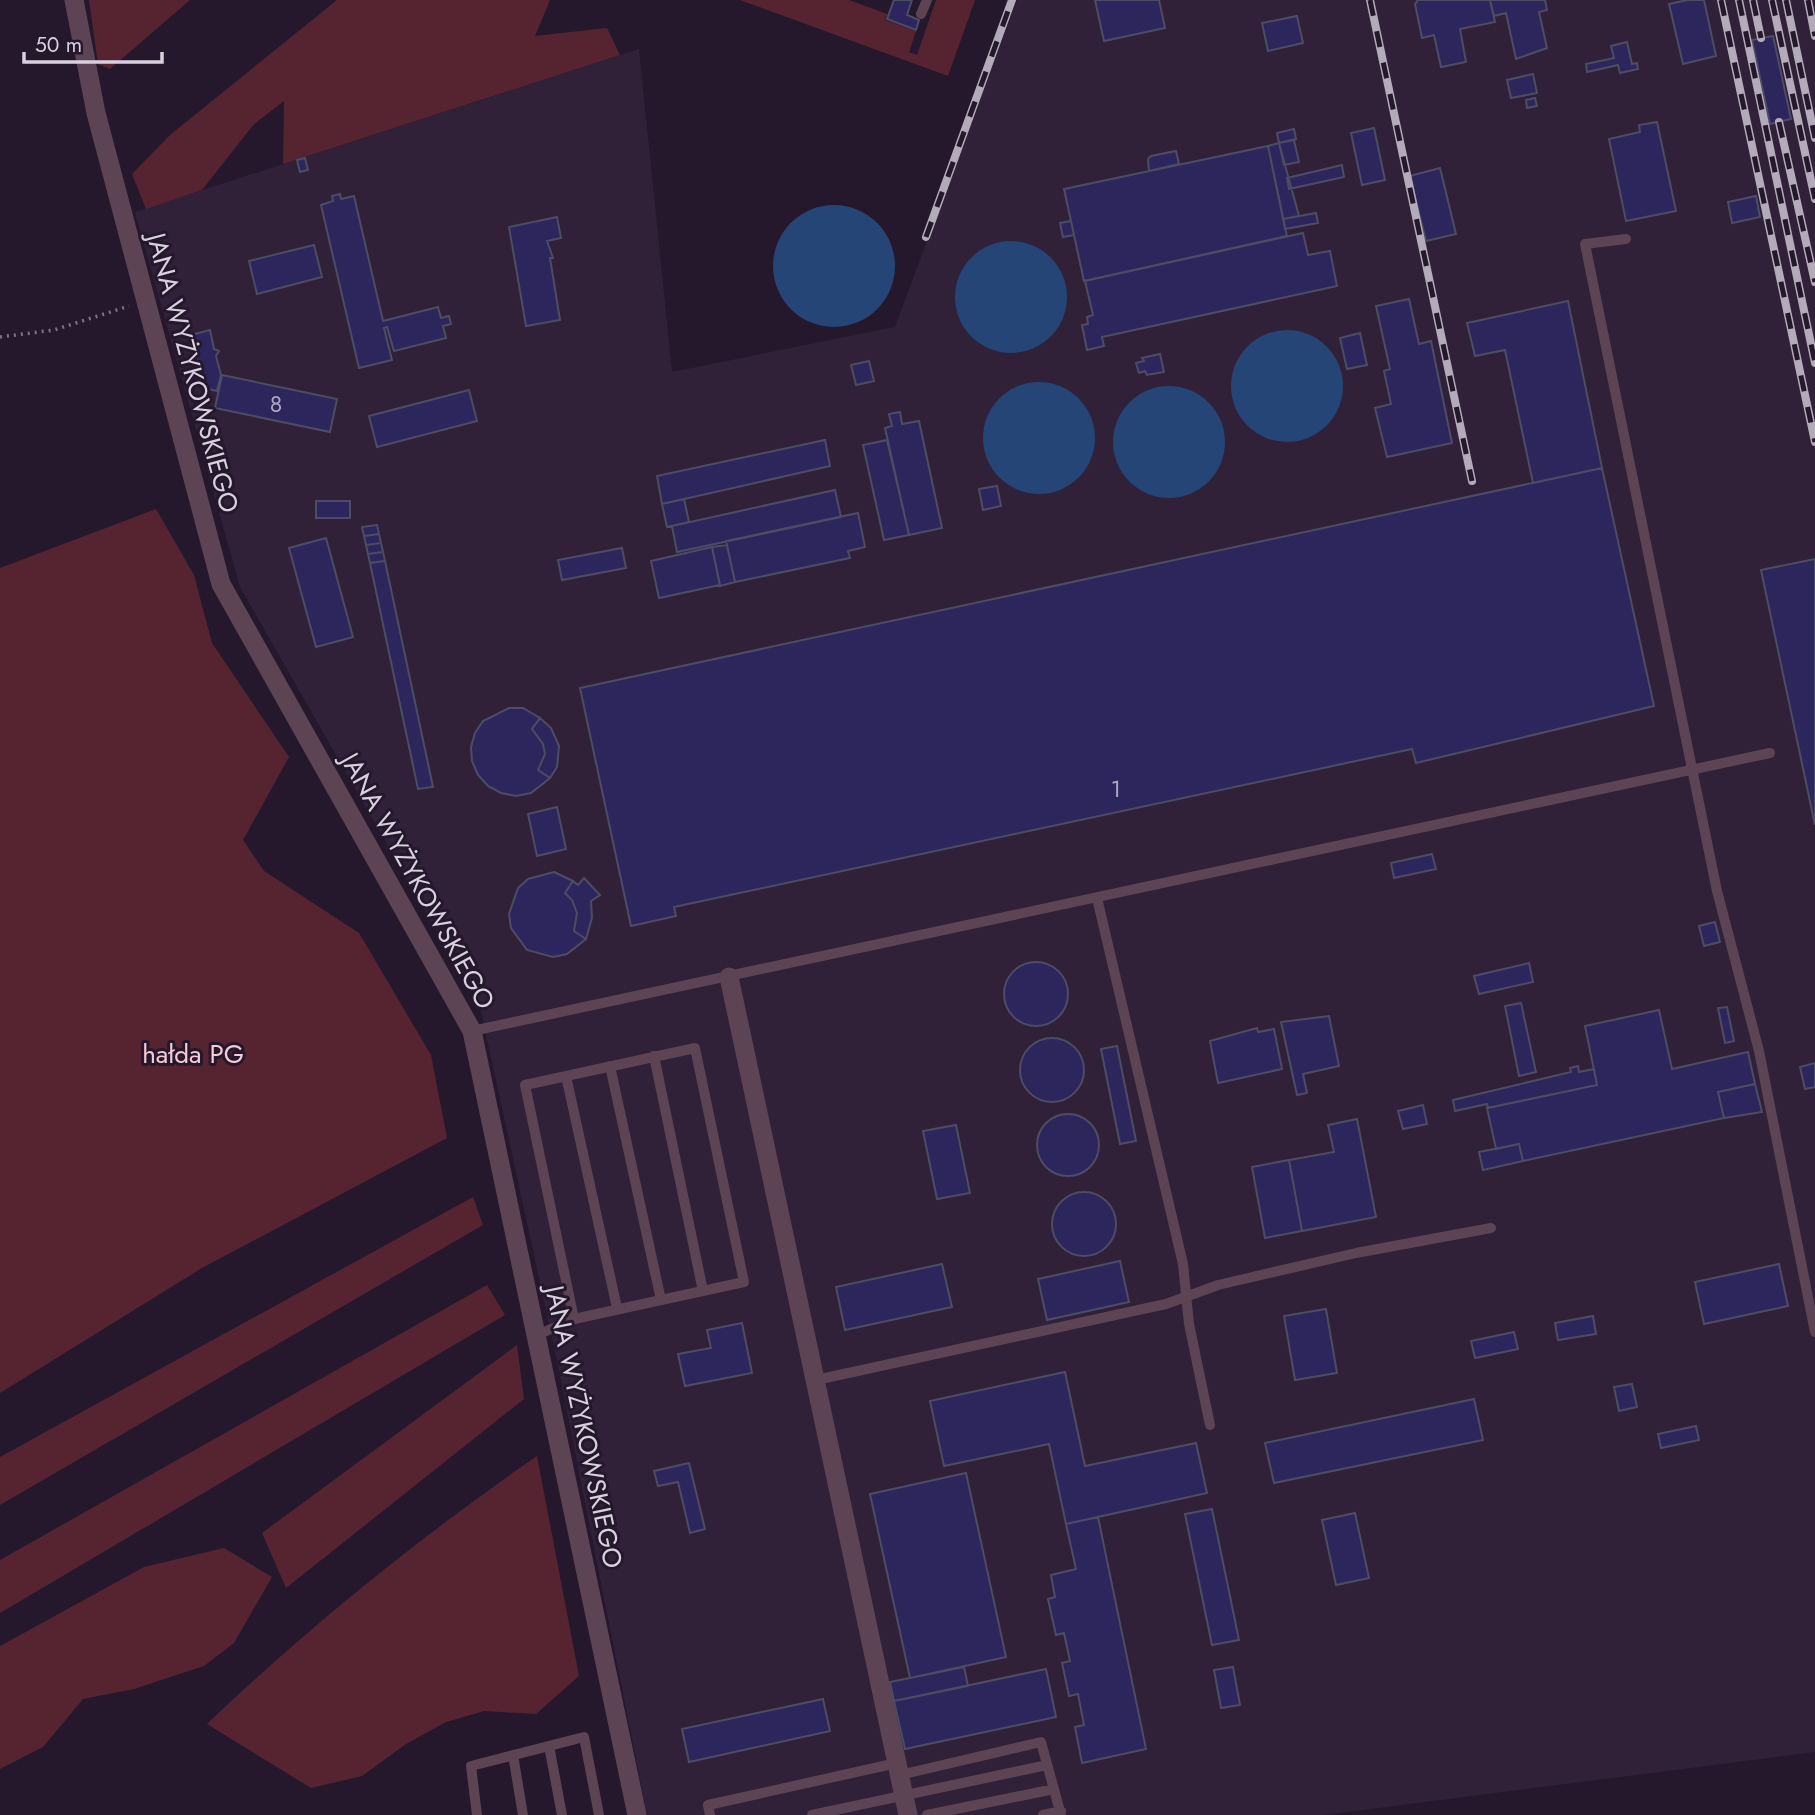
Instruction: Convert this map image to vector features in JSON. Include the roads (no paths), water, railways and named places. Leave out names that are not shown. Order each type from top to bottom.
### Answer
[{"type":"street","name":"JANA WYŻYKOWSKIEGO","points":[[74,0],[96,113],[148,300],[221,584],[472,1031],[637,1815]]},
{"type":"street","points":[[729,977],[906,1805]]},
{"type":"lane","points":[[922,14],[927,0]]},
{"type":"lane","points":[[1626,239],[1585,244],[1717,891],[1759,1051],[1815,1332]]},
{"type":"lane","points":[[472,1031],[1770,753]]},
{"type":"lane","points":[[1097,898],[1187,1294],[1188,1324],[1210,1425]]},
{"type":"lane","points":[[537,1335],[574,1319],[744,1282],[695,1048],[525,1085],[574,1319]]},
{"type":"lane","points":[[654,1056],[703,1291]]},
{"type":"lane","points":[[610,1066],[661,1300]]},
{"type":"lane","points":[[566,1076],[617,1308]]},
{"type":"lane","points":[[816,1380],[1166,1304],[1187,1294],[1356,1253],[1491,1228]]},
{"type":"lane","points":[[477,1815],[471,1766],[584,1737],[599,1815]]},
{"type":"lane","points":[[710,1815],[708,1805],[1041,1742],[1061,1813],[1043,1815]]},
{"type":"lane","points":[[549,1746],[562,1815]]},
{"type":"lane","points":[[513,1755],[523,1815]]},
{"type":"lane","points":[[812,1815],[906,1805],[1047,1765]]},
{"type":"lane","points":[[927,1815],[1054,1789]]},
{"type":"water","points":[[834,205],[857,210],[877,223],[890,243],[895,266],[890,289],[877,309],[857,322],[834,327],[811,322],[791,309],[778,289],[773,266],[778,243],[791,223],[811,210]]},
{"type":"water","points":[[1011,241],[1032,245],[1051,257],[1063,276],[1067,297],[1063,318],[1051,337],[1032,349],[1011,353],[990,349],[971,337],[959,318],[955,297],[959,276],[971,257],[990,245]]},
{"type":"water","points":[[1287,330],[1308,334],[1327,346],[1339,365],[1343,386],[1339,407],[1327,426],[1308,438],[1287,442],[1266,438],[1247,426],[1235,407],[1231,386],[1235,365],[1247,346],[1266,334]]},
{"type":"water","points":[[1039,382],[1060,386],[1079,398],[1091,417],[1095,438],[1091,459],[1079,478],[1060,490],[1039,494],[1018,490],[999,478],[987,459],[983,438],[987,417],[999,398],[1018,386]]},
{"type":"water","points":[[1169,386],[1190,390],[1209,402],[1221,421],[1225,442],[1221,463],[1209,482],[1190,494],[1169,498],[1148,494],[1129,482],[1117,463],[1113,442],[1117,421],[1129,402],[1148,390]]},
{"type":"railway","points":[[926,237],[1012,0]]},
{"type":"railway","points":[[1370,0],[1472,481]]},
{"type":"railway","points":[[1721,0],[1815,442]]},
{"type":"railway","points":[[1739,0],[1815,363]]},
{"type":"railway","points":[[1753,0],[1761,38]]},
{"type":"railway","points":[[1772,0],[1815,199]]},
{"type":"railway","points":[[1786,0],[1815,138]]},
{"type":"railway","points":[[1808,0],[1815,36]]},
{"type":"railway","points":[[1779,122],[1815,282]]},
{"type":"park label","name":"hałda PG","points":[[193,1054]]}]
